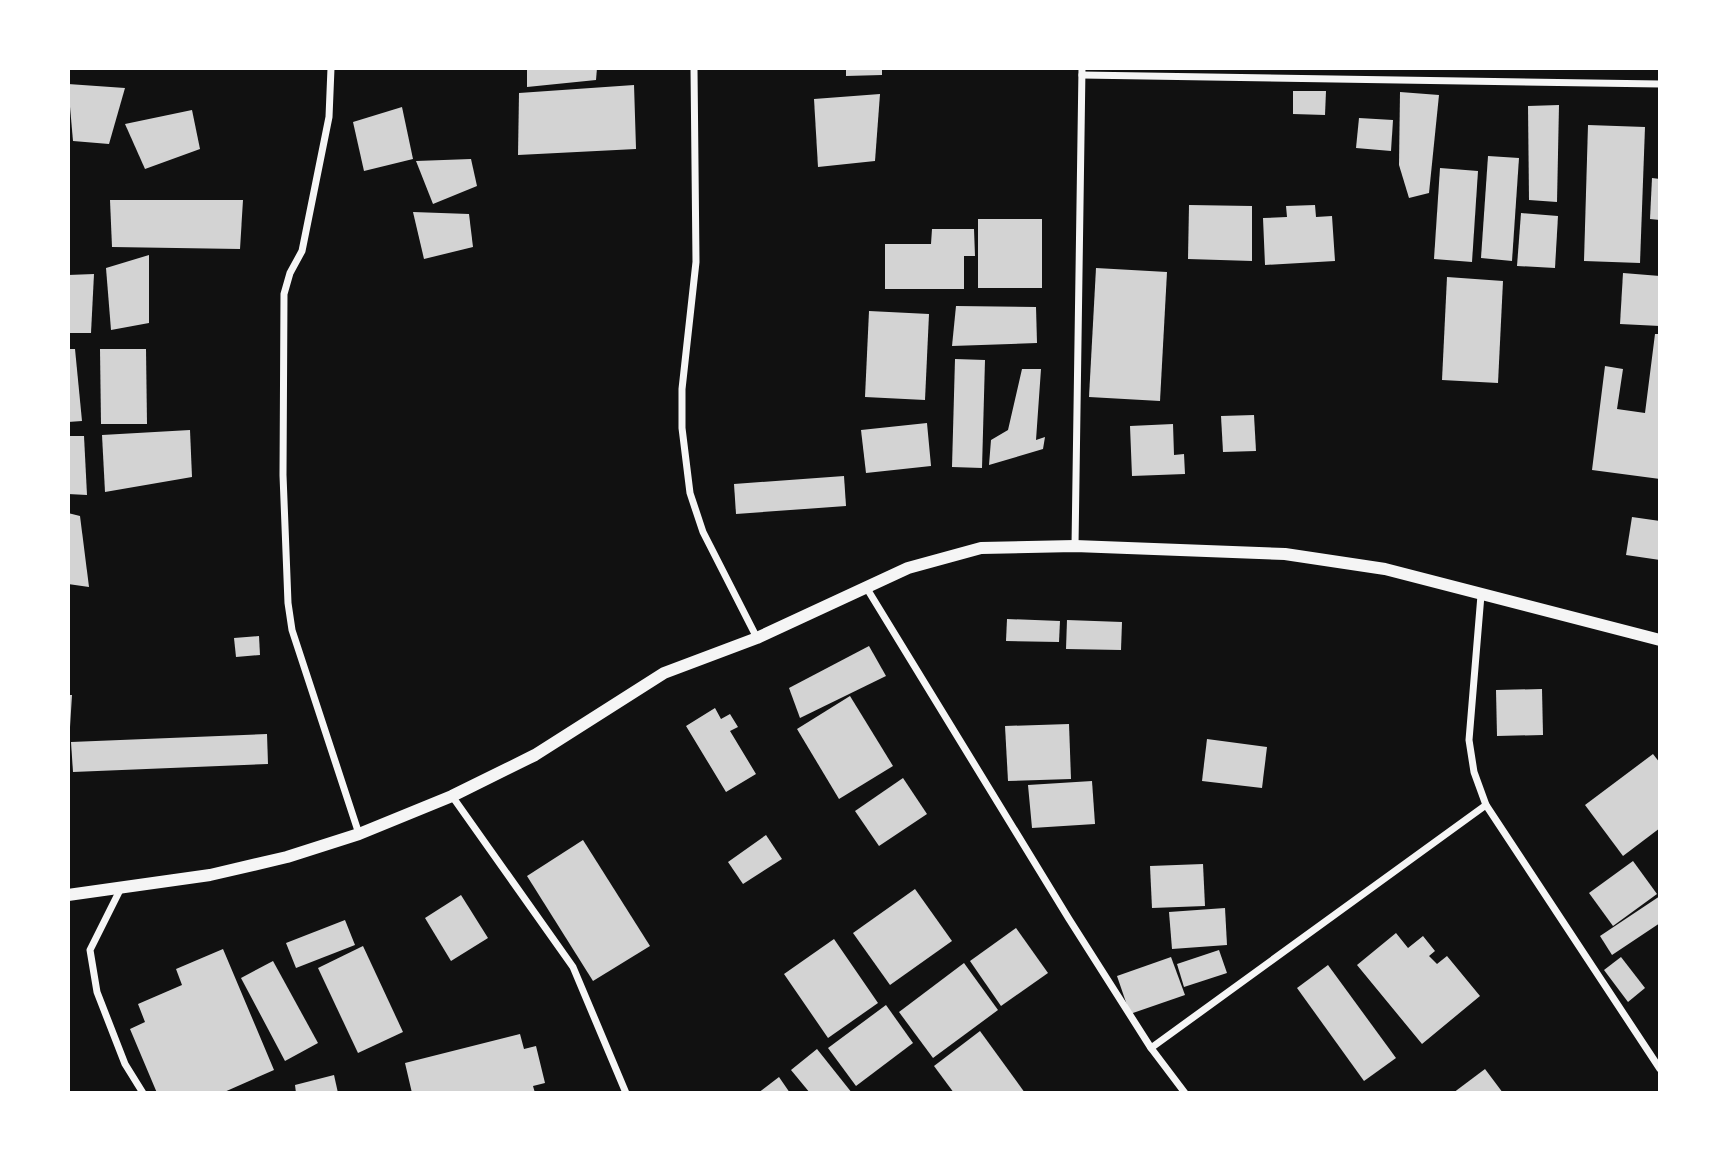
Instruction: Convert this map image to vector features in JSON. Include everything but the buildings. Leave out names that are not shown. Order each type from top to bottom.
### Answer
[{"type":"street","points":[[331,68],[329,117],[302,251],[290,273],[284,294],[283,475],[288,603],[292,630],[359,834]]},
{"type":"street","points":[[694,68],[696,262],[682,389],[682,428],[690,493],[703,532],[757,638]]},
{"type":"street","points":[[1075,546],[1082,72],[1660,84]]},
{"type":"street","points":[[68,895],[210,875],[287,857],[359,834],[452,796],[535,755],[664,673],[757,638],[908,568],[981,548],[1075,546],[1285,554],[1385,569],[1660,640]]},
{"type":"street","points":[[865,586],[1062,908],[1151,1048],[1185,1093]]},
{"type":"street","points":[[1480,595],[1469,740],[1474,772],[1486,805],[1660,1069]]},
{"type":"street","points":[[452,796],[573,967],[626,1093]]},
{"type":"street","points":[[1151,1048],[1486,805]]},
{"type":"street","points":[[121,887],[90,950],[97,992],[125,1064],[144,1093]]}]
